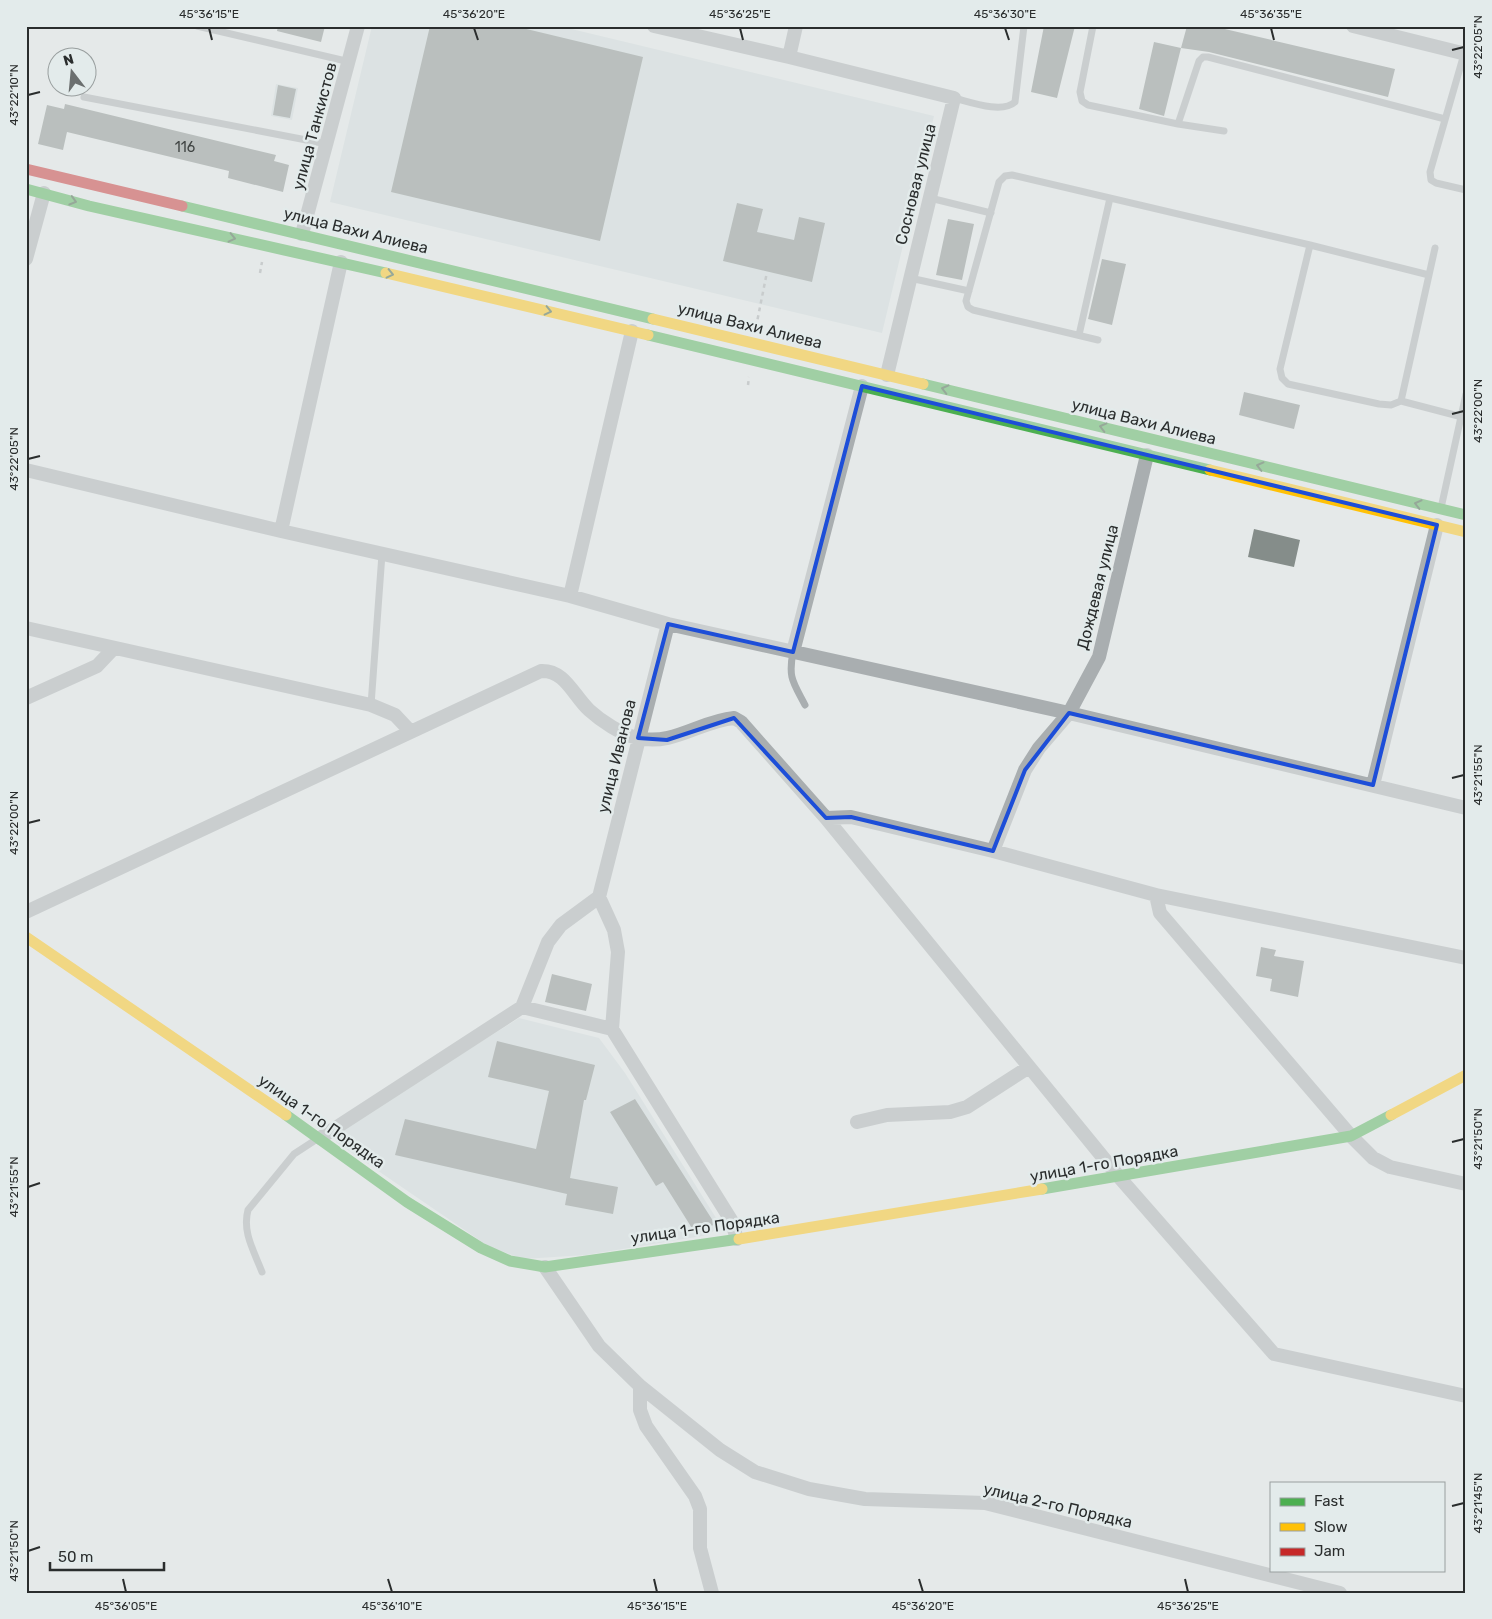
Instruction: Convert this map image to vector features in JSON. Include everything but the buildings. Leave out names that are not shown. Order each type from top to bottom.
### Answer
[{"type":"main road","name":"улица Вахи Алиева","points":[[26,169],[888,375],[1466,516]]},
{"type":"main road","name":"улица Вахи Алиева","points":[[26,189],[89,206],[341,262],[632,331],[1466,532]]},
{"type":"main road","name":"улица 1-го Порядка","points":[[26,937],[320,1138],[407,1202],[481,1248],[510,1261],[545,1267],[736,1239],[1119,1177],[1351,1136],[1466,1075]]},
{"type":"street","name":"улица Танкистов","points":[[302,234],[328,144],[358,26]]},
{"type":"street","points":[[654,26],[954,98]]},
{"type":"street","points":[[789,57],[796,26]]},
{"type":"street","points":[[1352,26],[1465,54]]},
{"type":"street","name":"Сосновая улица","points":[[888,375],[954,98]]},
{"type":"street","points":[[26,260],[44,193]]},
{"type":"street","points":[[281,531],[341,262]]},
{"type":"street","points":[[570,596],[632,331]]},
{"type":"street","points":[[793,652],[862,386]]},
{"type":"street","name":"Дождевая улица","points":[[993,850],[1025,770],[1039,748],[1069,714],[1099,657],[1147,455]]},
{"type":"street","points":[[26,470],[281,531],[570,596],[668,624],[1069,714],[1466,808]]},
{"type":"street","points":[[1373,785],[1437,525]]},
{"type":"street","name":"улица Иванова","points":[[598,897],[668,624]]},
{"type":"street","points":[[26,628],[371,705],[395,715],[410,731]]},
{"type":"street","points":[[26,698],[97,666],[114,648]]},
{"type":"street","points":[[26,912],[541,671],[550,671],[560,675],[589,710],[614,728],[638,738],[667,740],[712,722],[734,718],[741,722],[826,818],[1119,1177],[1274,1354],[1466,1396]]},
{"type":"street","points":[[826,818],[851,817],[993,850],[1156,895],[1466,958]]},
{"type":"street","points":[[1156,895],[1160,913],[1351,1136],[1373,1158],[1390,1167],[1466,1184]]},
{"type":"street","points":[[320,1138],[522,1007],[548,942],[561,925],[598,897],[614,930],[618,952],[612,1030],[731,1220],[736,1239]]},
{"type":"street","points":[[522,1007],[612,1030]]},
{"type":"street","points":[[857,1122],[887,1115],[950,1112],[967,1107],[1029,1067]]},
{"type":"street","name":"улица 2-го Порядка","points":[[545,1267],[599,1346],[640,1386],[690,1427],[720,1450],[755,1472],[810,1489],[865,1499],[985,1502],[1340,1593]]},
{"type":"street","points":[[640,1386],[640,1410],[646,1426],[695,1496],[700,1508],[700,1548],[712,1593]]},
{"type":"lane","points":[[197,26],[350,62]]},
{"type":"lane","points":[[954,98],[1001,107],[1010,107],[1015,102],[1024,26]]},
{"type":"lane","points":[[1093,26],[1080,92],[1082,101],[1088,105],[1178,124],[1224,131]]},
{"type":"lane","points":[[1465,54],[1430,172],[1431,180],[1436,183],[1466,190]]},
{"type":"lane","points":[[1178,124],[1199,61],[1208,57],[1445,119]]},
{"type":"lane","points":[[89,98],[328,144]]},
{"type":"lane","points":[[1098,340],[973,310],[968,307],[966,301],[999,182],[1005,176],[1012,175],[1429,275]]},
{"type":"lane","points":[[930,198],[991,213]]},
{"type":"lane","points":[[1079,335],[1110,198]]},
{"type":"lane","points":[[1310,245],[1280,369],[1282,378],[1288,384],[1379,404],[1391,405],[1400,401],[1463,417]]},
{"type":"lane","points":[[1400,401],[1435,248]]},
{"type":"lane","points":[[910,278],[969,291]]},
{"type":"lane","points":[[1440,509],[1463,417],[1466,394]]},
{"type":"lane","points":[[371,705],[382,554]]},
{"type":"lane","points":[[793,652],[790,671],[792,680],[805,705]]},
{"type":"lane","points":[[262,1272],[246,1232],[245,1220],[248,1210],[294,1154],[320,1138]]},
{"type":"highlighted area","points":[[862,386],[1437,525],[1373,785],[1069,713],[1025,770],[993,851],[851,817],[826,818],[734,718],[667,740],[638,738],[668,624],[793,652]]},
{"type":"shaded area","points":[[372,26],[559,26],[934,116],[882,333],[330,202]]},
{"type":"shaded area","points":[[276,84],[298,88],[292,120],[271,116]]},
{"type":"shaded area","points":[[519,1018],[599,1038],[625,1073],[718,1221],[716,1229],[708,1235],[586,1255],[523,1259],[488,1246],[336,1142],[338,1132],[348,1125]]},
{"type":"traffic: fast","points":[[26,189],[89,206],[386,273]]},
{"type":"traffic: fast","points":[[182,206],[653,319]]},
{"type":"traffic: fast","points":[[648,335],[1210,470]]},
{"type":"traffic: fast","points":[[923,384],[1466,515]]},
{"type":"traffic: fast","points":[[286,1115],[407,1202],[481,1248],[510,1261],[545,1267],[739,1239]]},
{"type":"traffic: fast","points":[[1042,1189],[1351,1136],[1391,1115]]},
{"type":"traffic: slow","points":[[386,273],[648,335]]},
{"type":"traffic: slow","points":[[653,319],[923,384]]},
{"type":"traffic: slow","points":[[1210,470],[1466,532]]},
{"type":"traffic: slow","points":[[26,937],[286,1115]]},
{"type":"traffic: slow","points":[[1391,1115],[1466,1075]]},
{"type":"traffic: slow","points":[[739,1239],[1042,1189]]},
{"type":"traffic: jam","points":[[26,169],[182,206]]}]
